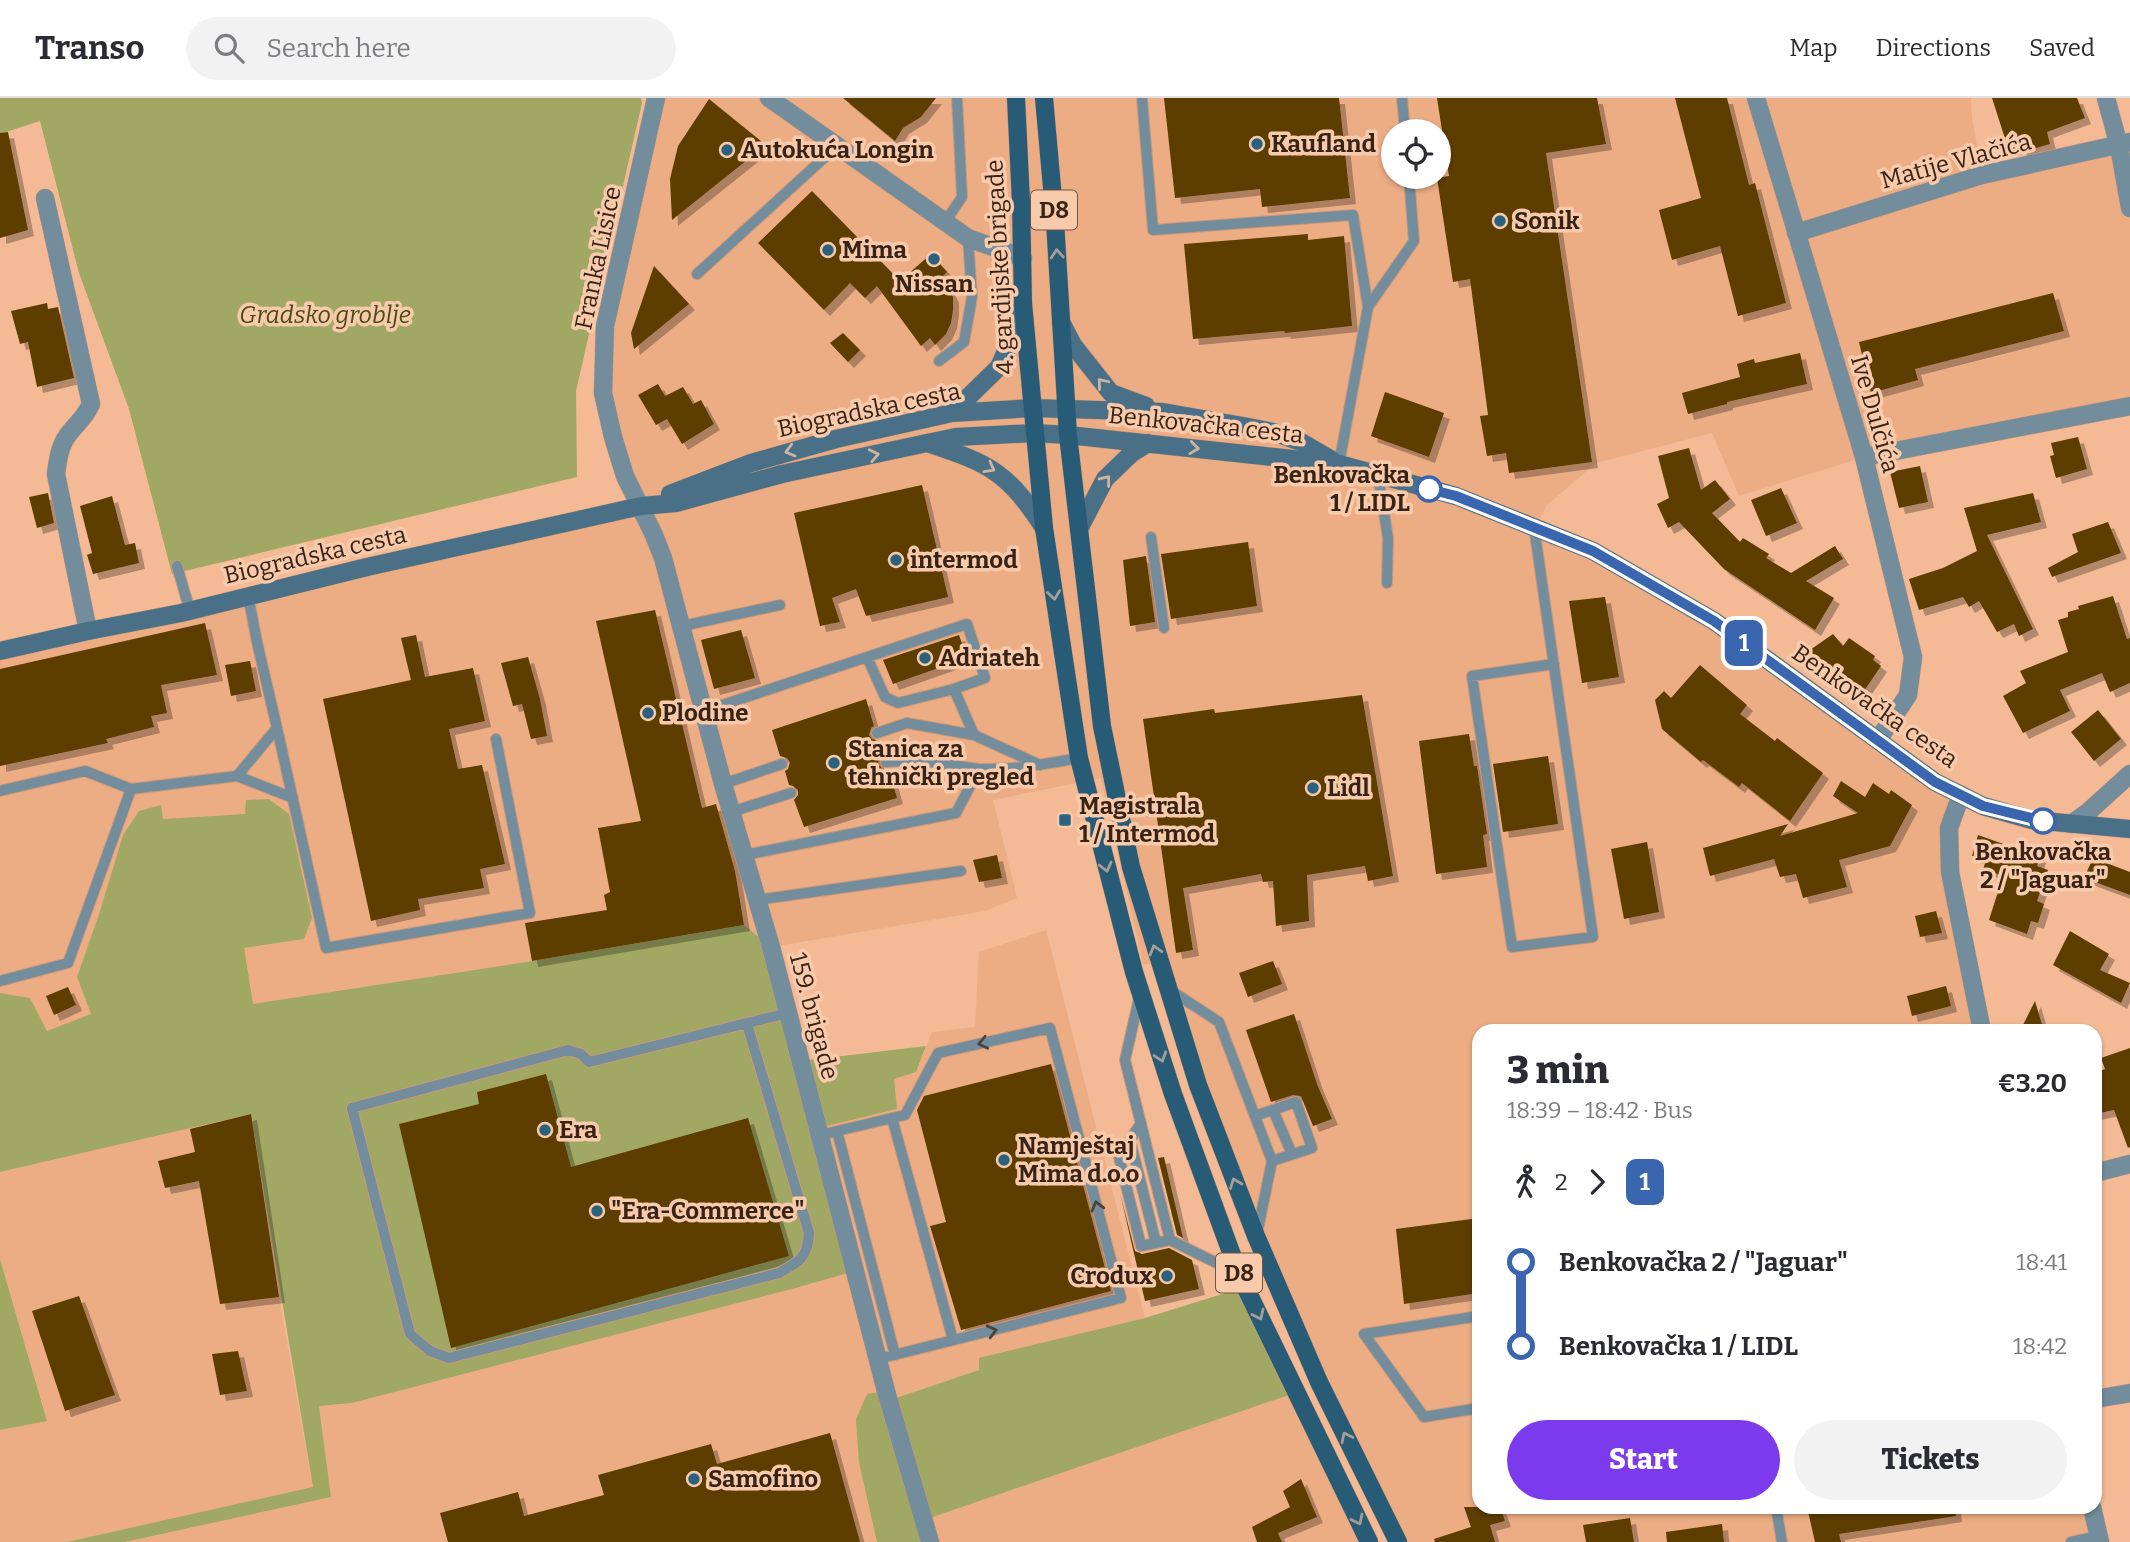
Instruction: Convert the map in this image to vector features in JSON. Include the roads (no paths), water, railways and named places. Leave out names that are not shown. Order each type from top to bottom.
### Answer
[{"type":"main road","name":"4. gardijske brigade","points":[[1016,98],[1023,303],[1035,433]]},
{"type":"main road","name":"D8","points":[[1044,98],[1068,435],[1102,726],[1131,867],[1198,1085],[1256,1236],[1319,1382],[1398,1542]]},
{"type":"main road","points":[[952,413],[999,368],[1023,303]]},
{"type":"main road","points":[[1062,322],[1073,345],[1111,393],[1163,412]]},
{"type":"main road","name":"Biogradska cesta","points":[[0,651],[190,611],[248,595],[640,506],[780,453],[952,413],[1033,408],[1066,409]]},
{"type":"main road","name":"Benkovačka cesta","points":[[1066,409],[1163,412],[1273,432],[1301,442],[1339,464]]},
{"type":"main road","name":"Biogradska cesta","points":[[640,506],[676,503],[782,474],[956,438],[1035,433],[1068,435]]},
{"type":"main road","name":"D8","points":[[1035,433],[1044,528],[1079,758],[1140,992],[1173,1094],[1239,1274],[1369,1542]]},
{"type":"main road","name":"Benkovačka cesta","points":[[1068,435],[1339,464],[1456,496],[1593,551],[1714,621],[1935,782],[1983,806],[2032,820],[2130,830]]},
{"type":"main road","points":[[927,443],[985,464],[1003,475],[1023,496],[1044,528]]},
{"type":"main road","points":[[1079,529],[1105,479],[1132,453],[1148,443]]},
{"type":"street","name":"Franka Lisice","points":[[640,506],[625,476],[612,437],[603,393],[605,326],[656,98]]},
{"type":"street","points":[[768,98],[968,238],[1023,258]]},
{"type":"street","name":"Ive Dulčića","points":[[1756,98],[1864,457],[1913,657],[1908,695],[1878,740]]},
{"type":"street","points":[[2106,98],[2124,144],[2130,208]]},
{"type":"street","name":"Matije Vlačića","points":[[1796,233],[1982,175],[2124,144]]},
{"type":"street","points":[[46,198],[92,404],[85,418],[69,432],[59,451],[55,474],[88,631]]},
{"type":"street","points":[[1864,457],[2130,406]]},
{"type":"street","name":"159. brigade","points":[[640,506],[663,558],[788,1013],[829,1133],[887,1357],[930,1542]]},
{"type":"street","points":[[2071,824],[2130,774]]},
{"type":"street","points":[[1961,795],[1949,828],[1950,872],[1981,1024]]},
{"type":"street","points":[[2102,1171],[2130,1164]]},
{"type":"street","points":[[2102,1398],[2130,1393]]},
{"type":"street","points":[[2094,1514],[2099,1539]]},
{"type":"lane","points":[[945,222],[962,197],[957,98]]},
{"type":"lane","points":[[1142,98],[1153,230],[1353,215],[1368,307],[1339,464]]},
{"type":"lane","points":[[1402,98],[1404,119]]},
{"type":"lane","points":[[696,274],[837,146]]},
{"type":"lane","points":[[1368,307],[1414,241],[1410,189]]},
{"type":"lane","points":[[939,361],[964,342],[972,297],[968,238]]},
{"type":"lane","points":[[1378,475],[1388,538],[1387,583]]},
{"type":"lane","points":[[1534,527],[1554,664],[1593,937],[1512,947],[1472,676],[1554,664]]},
{"type":"lane","points":[[1151,537],[1164,628]]},
{"type":"lane","points":[[177,566],[190,611]]},
{"type":"lane","points":[[248,595],[326,948],[530,913],[496,739]]},
{"type":"lane","points":[[682,626],[780,605]]},
{"type":"lane","points":[[704,711],[867,657],[967,624],[985,678],[898,703],[885,697],[867,657]]},
{"type":"lane","points":[[954,689],[974,735]]},
{"type":"lane","points":[[877,733],[908,723],[974,735],[1040,765]]},
{"type":"lane","points":[[237,776],[277,728]]},
{"type":"lane","points":[[886,762],[917,760],[995,769],[1079,758]]},
{"type":"lane","points":[[723,784],[782,764]]},
{"type":"lane","points":[[745,855],[956,813],[979,769]]},
{"type":"lane","points":[[0,792],[85,771],[131,789],[237,776],[293,798]]},
{"type":"lane","points":[[0,981],[68,963],[131,789]]},
{"type":"lane","points":[[731,812],[791,793]]},
{"type":"lane","points":[[757,900],[961,871]]},
{"type":"lane","points":[[1166,988],[1219,1022],[1272,1161],[1256,1236]]},
{"type":"lane","points":[[1140,992],[1125,1060],[1170,1240]]},
{"type":"lane","points":[[747,1024],[809,1233],[808,1247],[799,1261],[779,1273],[449,1358],[430,1351],[410,1334],[352,1108],[568,1050],[581,1054],[589,1062],[788,1013]]},
{"type":"lane","points":[[829,1133],[905,1115],[937,1053],[1050,1028],[1121,1298],[887,1357]]},
{"type":"lane","points":[[1255,1116],[1296,1102],[1312,1148],[1272,1161]]},
{"type":"lane","points":[[1273,1110],[1292,1154]]},
{"type":"lane","points":[[892,1118],[953,1340]]},
{"type":"lane","points":[[1141,1123],[1130,1140],[1156,1243],[1170,1240],[1239,1274]]},
{"type":"lane","points":[[1472,1317],[1364,1334],[1424,1417],[1472,1409]]},
{"type":"lane","points":[[1777,1514],[1782,1542]]},
{"type":"lane","points":[[2071,1542],[2099,1539]]},
{"type":"place","name":"Kaufland","points":[[1257,144]]},
{"type":"place","name":"Autokuća Longin","points":[[727,150]]},
{"type":"place","name":"Sonik","points":[[1500,221]]},
{"type":"place","name":"Mima","points":[[828,250]]},
{"type":"place","name":"Nissan","points":[[934,259]]},
{"type":"place","name":"Benkovačka 1 / LIDL","points":[[1429,489]]},
{"type":"place","name":"intermod","points":[[896,560]]},
{"type":"place","name":"Adriateh","points":[[925,658]]},
{"type":"place","name":"Plodine","points":[[648,713]]},
{"type":"place","name":"Stanica za tehnički pregled","points":[[834,763]]},
{"type":"place","name":"Lidl","points":[[1313,788]]},
{"type":"place","name":"Magistrala 1 / Intermod","points":[[1065,820]]},
{"type":"place","name":"Benkovačka 2 / \"Jaguar\"","points":[[2043,821]]},
{"type":"place","name":"Era","points":[[545,1130]]},
{"type":"place","name":"Namještaj Mima d.o.o","points":[[1004,1160]]},
{"type":"place","name":"\"Era-Commerce\"","points":[[597,1211]]},
{"type":"place","name":"Crodux","points":[[1167,1276]]},
{"type":"place","name":"Samofino","points":[[694,1479]]},
{"type":"park label","name":"Gradsko groblje","points":[[325,315]]}]
